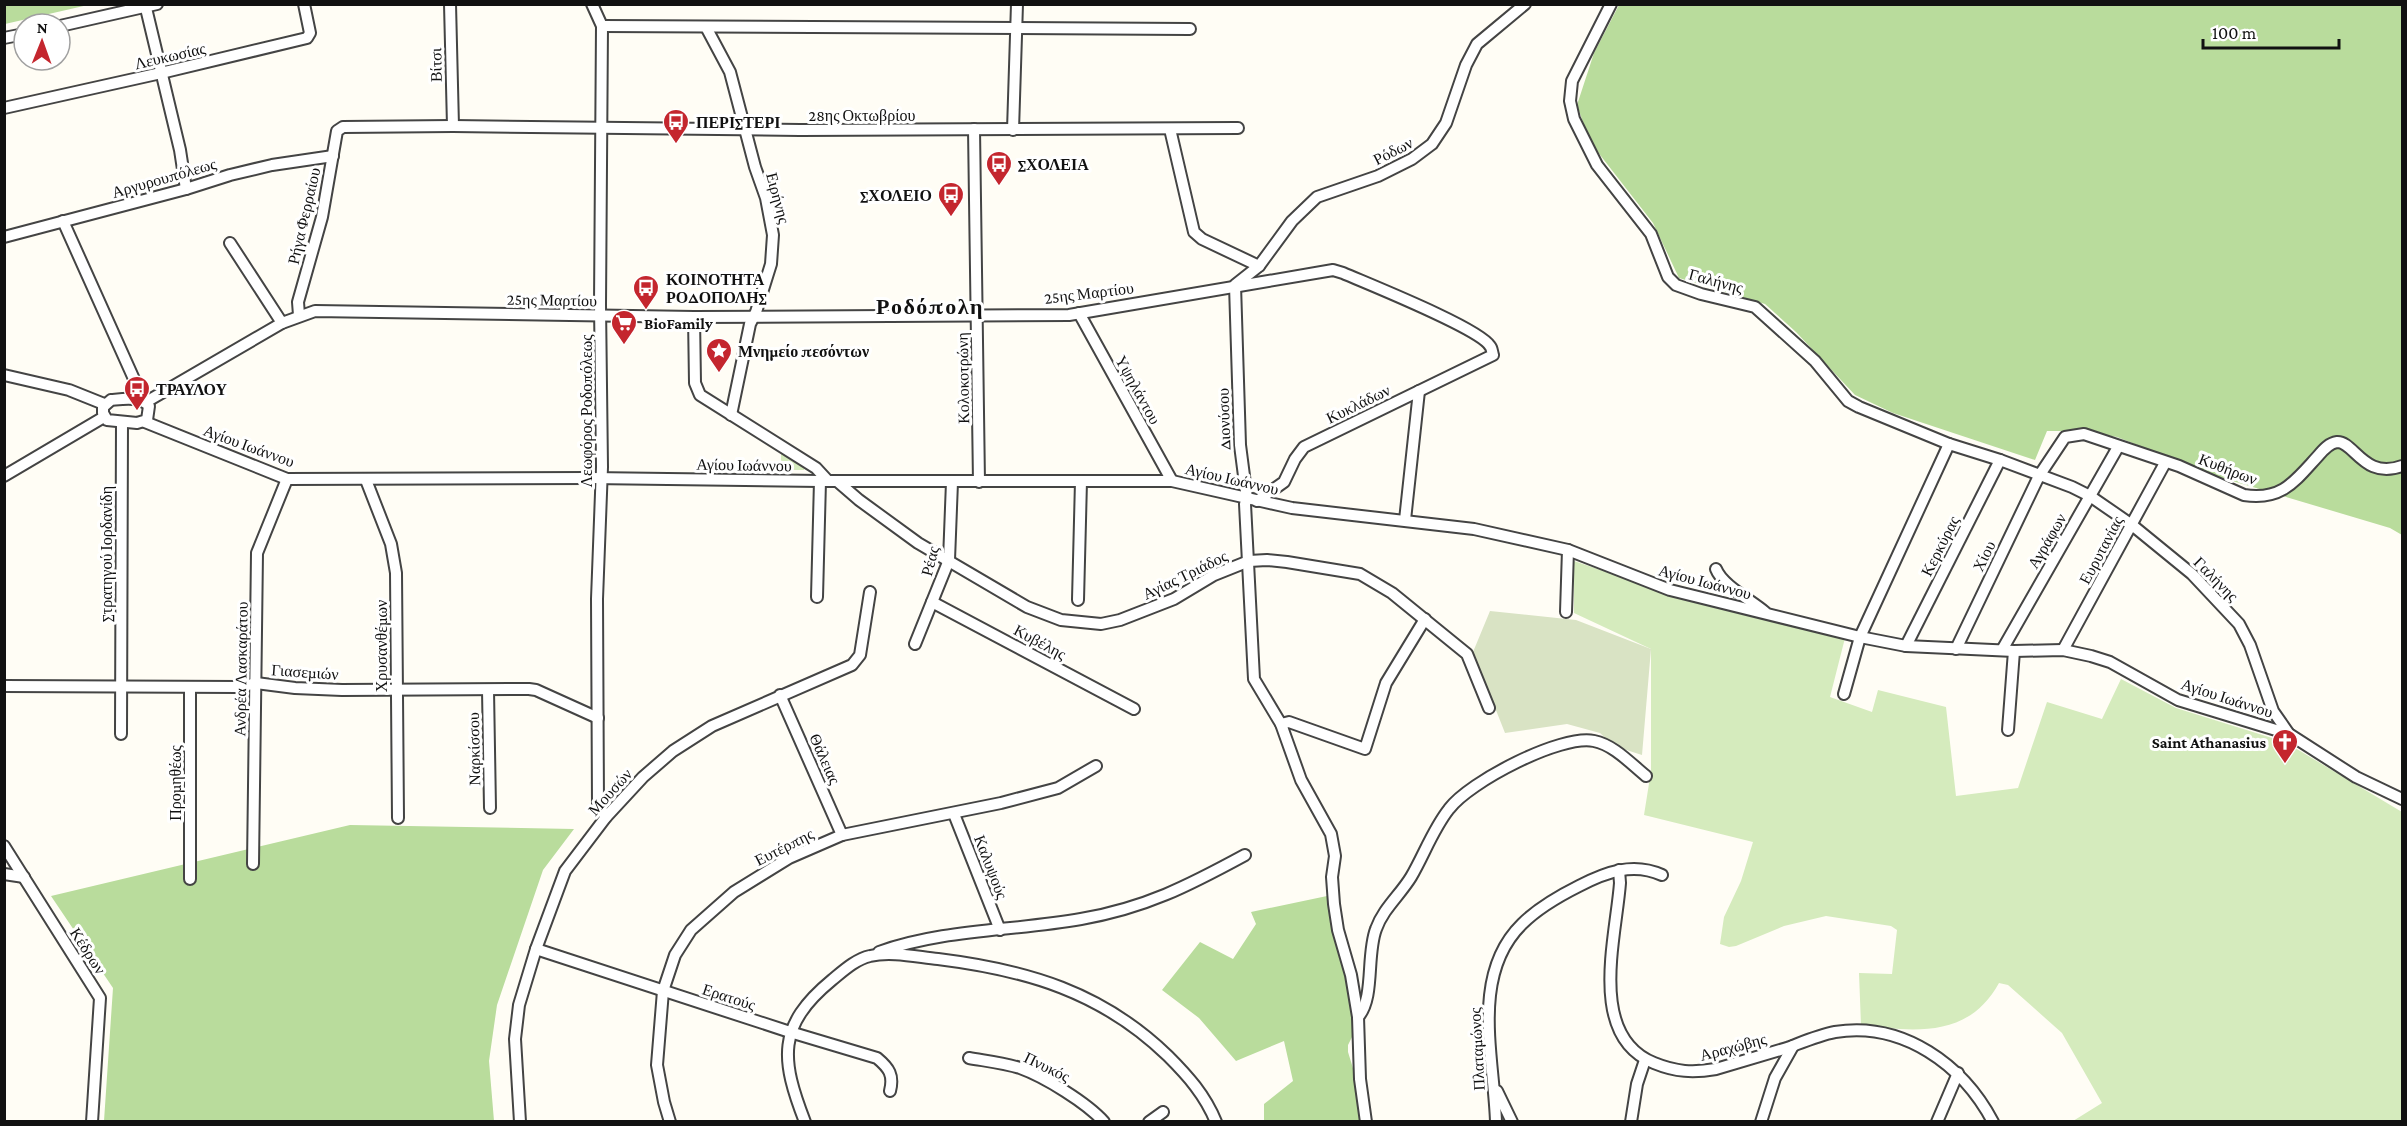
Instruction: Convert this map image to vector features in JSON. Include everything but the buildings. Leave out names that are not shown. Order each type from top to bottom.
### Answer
[{"type":"street","name":"Λευκωσίας","points":[[4,108],[161,74],[307,38],[310,33],[304,4]]},
{"type":"street","name":"Βίτσι","points":[[450,4],[453,126]]},
{"type":"street","name":"Λεωφόρος Ροδοπόλεως","points":[[592,4],[602,26],[600,316],[602,479],[597,599],[598,805],[606,817]]},
{"type":"street","points":[[1012,130],[1017,4]]},
{"type":"street","name":"Ρόδων","points":[[1235,285],[1259,266],[1292,221],[1317,197],[1377,176],[1412,159],[1432,144],[1446,123],[1466,65],[1477,44],[1525,4]]},
{"type":"street","name":"Γαλήνης","points":[[1611,4],[1572,81],[1570,101],[1574,119],[1589,151],[1597,165],[1651,234],[1668,277],[1676,285],[1701,294],[1755,307],[1815,362],[1848,401],[1949,444],[2000,459],[2090,496],[2132,525],[2192,574],[2240,624],[2250,645],[2273,711],[2289,734],[2356,777],[2403,799]]},
{"type":"street","points":[[72,23],[149,5],[161,74],[180,150],[186,189]]},
{"type":"street","points":[[602,26],[1190,29]]},
{"type":"street","name":"Ειρήνης","points":[[706,27],[730,72],[744,129],[766,198],[773,235],[771,264],[756,312],[752,317],[731,415]]},
{"type":"street","name":"28ης Οκτωβρίου","points":[[343,127],[1012,130],[1238,128]]},
{"type":"street","name":"Ρήγα Φερραίου","points":[[299,315],[298,302],[322,217],[337,131],[343,127]]},
{"type":"street","name":"Κολοκοτρώνη","points":[[974,129],[978,482]]},
{"type":"street","points":[[1170,129],[1194,232],[1259,266]]},
{"type":"street","name":"Αργυρουπόλεως","points":[[4,237],[186,189],[230,175],[272,165],[333,156]]},
{"type":"street","points":[[63,221],[149,411],[145,422],[111,421],[104,417]]},
{"type":"street","points":[[230,243],[282,323]]},
{"type":"street","name":"25ης Μαρτίου","points":[[143,401],[282,323],[315,311],[694,317],[977,316],[1079,313],[1333,270],[1471,332],[1490,345],[1492,355]]},
{"type":"street","name":"Διονύσου","points":[[1235,285],[1239,435],[1242,472],[1252,500],[1245,504],[1254,679],[1281,724],[1301,780],[1331,834],[1335,856],[1332,877],[1338,930],[1351,975],[1358,1017]]},
{"type":"street","name":"Υψηλάντου","points":[[1079,313],[1172,481]]},
{"type":"street","points":[[694,317],[697,389],[700,395],[816,468],[828,481],[817,597]]},
{"type":"street","name":"Κυκλάδων","points":[[1252,500],[1284,482],[1295,459],[1304,447],[1492,355]]},
{"type":"street","points":[[4,375],[69,390],[104,404]]},
{"type":"street","points":[[1405,520],[1419,391]]},
{"type":"street","points":[[104,404],[111,400],[143,401]]},
{"type":"street","points":[[104,404],[104,417]]},
{"type":"street","points":[[4,476],[104,417]]},
{"type":"street","name":"Στρατηγού Ιορδανίδη","points":[[121,734],[122,422]]},
{"type":"street","name":"Αγίου Ιωάννου","points":[[145,422],[287,479],[1172,481],[1292,508],[1474,529],[1568,549],[1670,590],[1860,637],[1906,646],[2014,651],[2063,650],[2109,662],[2178,700],[2289,734]]},
{"type":"street","name":"Κυθήρων","points":[[2039,476],[2066,437],[2084,434],[2164,463],[2179,466],[2244,495],[2256,497],[2268,497],[2288,488],[2322,451],[2338,442],[2343,443],[2361,460],[2374,467],[2392,469],[2403,466]]},
{"type":"street","points":[[1844,694],[1860,637],[1949,444]]},
{"type":"street","name":"Αγράφων","points":[[2002,650],[2118,447]]},
{"type":"street","name":"Κερκύρας","points":[[1906,646],[2000,459]]},
{"type":"street","name":"Ευρυτανίας","points":[[2063,650],[2164,463]]},
{"type":"street","name":"Χίου","points":[[1956,649],[2039,476]]},
{"type":"street","name":"Ανδρέα Λασκαράτου","points":[[254,864],[257,553],[287,479]]},
{"type":"street","name":"Χρυσανθέμων","points":[[366,480],[391,544],[396,573],[398,818]]},
{"type":"street","name":"Αγίας Τριάδος","points":[[828,481],[896,528],[1027,607],[1061,620],[1101,624],[1158,606],[1214,575],[1249,561],[1287,562],[1360,574],[1373,580],[1467,654],[1489,708]]},
{"type":"street","points":[[1078,600],[1081,481]]},
{"type":"street","name":"Ρέας","points":[[915,644],[949,560],[952,482]]},
{"type":"street","points":[[1566,612],[1568,549]]},
{"type":"street","points":[[1716,569],[1723,582],[1766,612]]},
{"type":"street","name":"Μουσών","points":[[520,1122],[515,1039],[519,1005],[536,949],[565,872],[606,817],[643,777],[673,751],[712,726],[852,665],[860,655],[870,592]]},
{"type":"street","name":"Κυβέλης","points":[[932,602],[1134,709]]},
{"type":"street","points":[[1281,724],[1289,722],[1365,749],[1386,683],[1425,619]]},
{"type":"street","points":[[2008,730],[2014,651]]},
{"type":"street","name":"Γιασεμιών","points":[[4,686],[239,687],[255,683],[305,689],[536,690],[598,718]]},
{"type":"street","name":"Προμηθέως","points":[[190,687],[190,879]]},
{"type":"street","name":"Ναρκίσσου","points":[[488,690],[490,808]]},
{"type":"street","name":"Θάλειας","points":[[780,695],[842,835]]},
{"type":"street","points":[[1366,1122],[1360,1079],[1358,1017],[1365,1009],[1371,946],[1385,910],[1410,879],[1450,807],[1508,766],[1575,740],[1592,741],[1607,746],[1646,776]]},
{"type":"street","name":"Ευτέρπης","points":[[670,1122],[657,1065],[663,991],[675,955],[691,930],[734,892],[789,858],[842,835],[954,814],[1058,788],[1096,766]]},
{"type":"street","name":"Καλυψούς","points":[[954,814],[1000,930]]},
{"type":"street","name":"Κέδρων","points":[[4,846],[100,998],[92,1122]]},
{"type":"street","points":[[805,1122],[791,1085],[787,1054],[790,1032],[802,1013],[846,968],[870,956],[923,939],[1080,919],[1134,908],[1188,886],[1245,855]]},
{"type":"street","name":"Πλαταμώνος","points":[[1496,1122],[1488,1007],[1492,982],[1504,948],[1522,924],[1541,909],[1592,880],[1619,870],[1641,868],[1662,876]]},
{"type":"street","name":"Αραχώβης","points":[[1619,870],[1620,883],[1610,978],[1610,999],[1623,1037],[1645,1060],[1668,1069],[1700,1072],[1838,1032],[1881,1032],[1920,1047],[1958,1073],[1981,1101],[1993,1122]]},
{"type":"street","points":[[4,874],[24,877]]},
{"type":"street","name":"Ερατούς","points":[[536,949],[877,1058],[888,1068],[893,1080],[890,1091]]},
{"type":"street","points":[[870,956],[923,957],[1005,970],[1046,980],[1082,995],[1112,1011],[1150,1039],[1195,1085],[1209,1106],[1215,1122]]},
{"type":"street","points":[[1761,1122],[1775,1078],[1793,1046]]},
{"type":"street","name":"Πνυκός","points":[[969,1058],[1020,1068],[1094,1110],[1104,1122]]},
{"type":"street","points":[[1631,1122],[1637,1084],[1645,1060]]},
{"type":"street","points":[[1937,1122],[1958,1073]]},
{"type":"street","points":[[1495,1088],[1512,1122]]},
{"type":"street","points":[[1149,1122],[1163,1112]]},
{"type":"green space","points":[[5,4],[88,4],[57,12],[12,12],[12,22],[5,24]]},
{"type":"green space","points":[[1619,5],[2402,5],[2402,535],[2390,528],[2219,477],[2117,437],[2085,431],[2047,431],[2035,460],[1893,413],[1855,395],[1796,332],[1765,304],[1679,278],[1653,223],[1590,142],[1577,105],[1594,53]]},
{"type":"green space","points":[[781,450],[805,465],[804,470],[781,470]]},
{"type":"green space","points":[[1574,561],[1666,592],[1845,638],[1830,697],[1872,712],[1878,690],[1946,707],[1956,796],[2018,788],[2047,702],[2102,719],[2121,679],[2176,708],[2285,742],[2402,812],[2402,1121],[2073,1121],[2102,1103],[2062,1033],[2008,985],[1999,983],[1987,1001],[1972,1014],[1939,1027],[1901,1029],[1861,1025],[1859,973],[1892,974],[1897,930],[1891,926],[1826,916],[1784,926],[1736,946],[1729,947],[1720,944],[1724,917],[1741,881],[1753,842],[1644,815],[1651,771],[1651,649],[1574,613]]},
{"type":"green space","points":[[1490,611],[1576,620],[1651,649],[1642,755],[1614,746],[1600,733],[1567,724],[1505,733],[1473,652]]},
{"type":"green space","points":[[350,825],[574,829],[543,870],[497,1005],[489,1061],[494,1121],[104,1121],[113,988],[51,896]]},
{"type":"green space","points":[[1327,896],[1333,933],[1346,976],[1353,1012],[1354,1033],[1348,1045],[1348,1052],[1356,1078],[1361,1121],[1264,1121],[1264,1104],[1293,1081],[1284,1041],[1236,1061],[1199,1018],[1162,990],[1200,942],[1233,959],[1256,924],[1251,912]]},
{"type":"place","name":"ΠΕΡΙΣΤΕΡΙ","points":[[676,145]]},
{"type":"place","name":"ΣΧΟΛΕΙΑ","points":[[999,187]]},
{"type":"place","name":"ΣΧΟΛΕΙΟ","points":[[951,218]]},
{"type":"place","name":"ΚΟΙΝΟΤΗΤΑ ΡΟΔΟΠΟΛΗΣ","points":[[646,311]]},
{"type":"place","name":"BioFamily","points":[[624,346]]},
{"type":"place","name":"Μνημείο πεσόντων","points":[[719,374]]},
{"type":"place","name":"ΤΡΑΥΛΟΥ","points":[[137,412]]},
{"type":"place","name":"Saint Athanasius","points":[[2285,765]]},
{"type":"district","name":"Ροδόπολη","points":[[930,306]]}]
